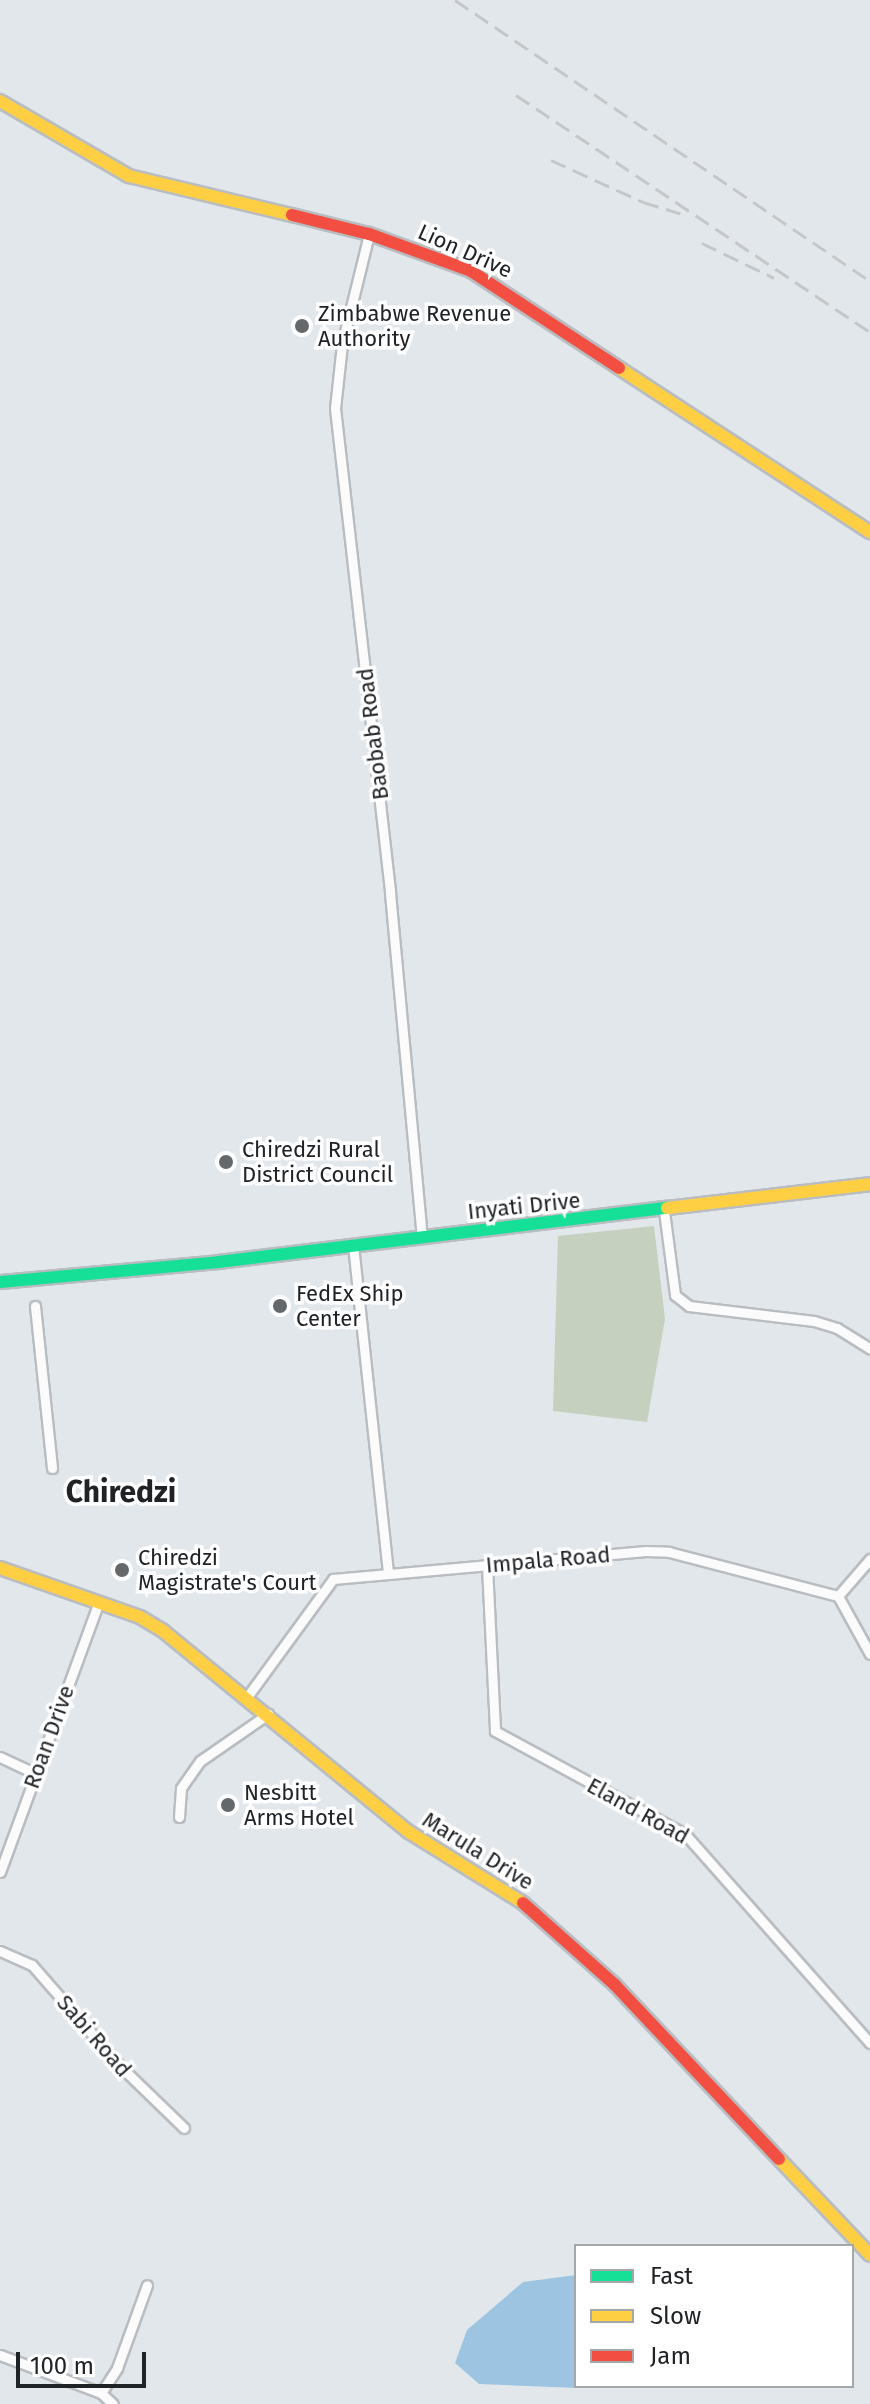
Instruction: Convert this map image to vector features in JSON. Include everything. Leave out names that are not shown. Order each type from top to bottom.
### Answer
[{"type":"street","name":"Lion Drive","points":[[0,101],[129,176],[369,234],[442,258],[499,286],[870,532]]},
{"type":"street","name":"Baobab Road","points":[[369,234],[342,344],[335,408],[390,893],[422,1236]]},
{"type":"street","name":"Inyati Drive","points":[[0,1282],[664,1211],[870,1184]]},
{"type":"street","points":[[664,1211],[675,1295],[689,1306],[814,1321],[837,1328],[870,1349]]},
{"type":"street","points":[[353,1245],[388,1573]]},
{"type":"street","points":[[35,1306],[52,1468]]},
{"type":"street","name":"Impala Road","points":[[247,1697],[328,1583],[388,1573],[669,1552],[838,1596]]},
{"type":"street","points":[[870,1559],[838,1596],[870,1654]]},
{"type":"street","name":"Eland Road","points":[[487,1566],[495,1731],[685,1834],[870,2043]]},
{"type":"street","name":"Marula Drive","points":[[0,1568],[99,1602],[163,1631],[409,1832],[531,1908],[615,1985],[870,2255]]},
{"type":"street","name":"Roan Drive","points":[[0,1872],[99,1602]]},
{"type":"street","points":[[179,1817],[181,1788],[200,1761],[268,1714]]},
{"type":"street","points":[[0,1757],[35,1773]]},
{"type":"street","name":"Sabi Road","points":[[0,1951],[32,1965],[120,2066],[184,2128]]},
{"type":"street","points":[[101,2393],[117,2368],[147,2285]]},
{"type":"street","points":[[0,2355],[101,2393],[113,2404]]},
{"type":"green space","points":[[654,1226],[665,1319],[647,1422],[553,1411],[558,1236]]},
{"type":"water","points":[[574,2275],[574,2388],[479,2384],[455,2363],[467,2330],[523,2282]]},
{"type":"railway","points":[[455,0],[870,281]]},
{"type":"railway","points":[[516,95],[870,332]]},
{"type":"railway","points":[[551,160],[643,202],[680,213]]},
{"type":"railway","points":[[702,243],[774,278]]},
{"type":"traffic: fast","points":[[0,1282],[218,1262],[667,1208]]},
{"type":"traffic: slow","points":[[0,101],[129,176],[292,215]]},
{"type":"traffic: slow","points":[[619,368],[870,532]]},
{"type":"traffic: slow","points":[[667,1208],[870,1184]]},
{"type":"traffic: slow","points":[[0,1568],[140,1617],[163,1631],[409,1832],[523,1903]]},
{"type":"traffic: slow","points":[[779,2159],[870,2255]]},
{"type":"traffic: jam","points":[[292,215],[369,234],[471,271],[619,368]]},
{"type":"traffic: jam","points":[[523,1903],[615,1985],[779,2159]]},
{"type":"place","name":"Zimbabwe Revenue Authority","points":[[302,326]]},
{"type":"place","name":"Chiredzi Rural District Council","points":[[226,1162]]},
{"type":"place","name":"FedEx Ship Center","points":[[280,1306]]},
{"type":"place","name":"Chiredzi Magistrate's Court","points":[[122,1570]]},
{"type":"place","name":"Nesbitt Arms Hotel","points":[[228,1805]]},
{"type":"district","name":"Chiredzi","points":[[121,1492]]}]
